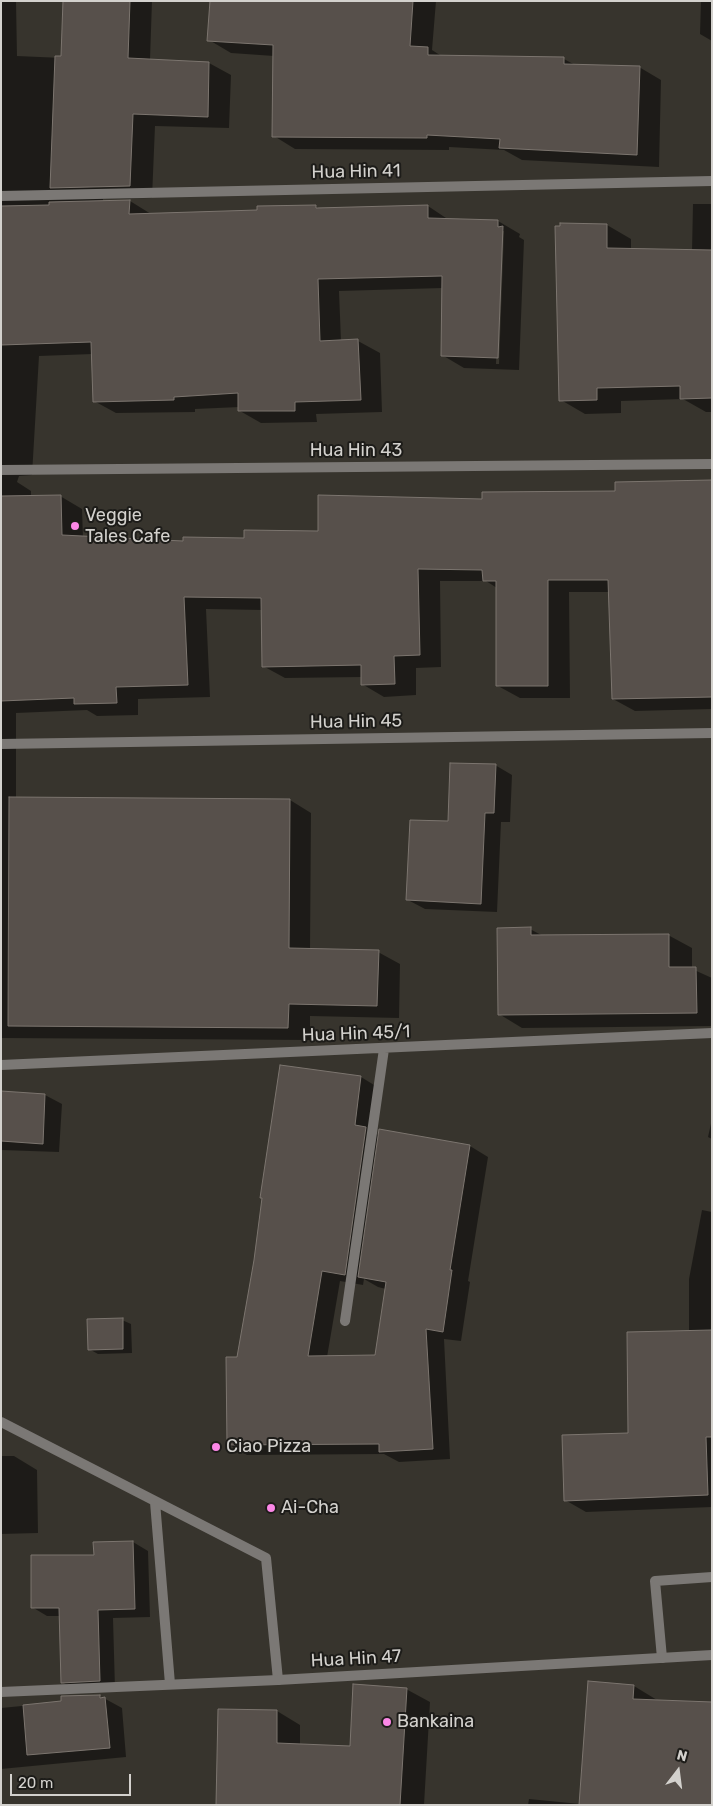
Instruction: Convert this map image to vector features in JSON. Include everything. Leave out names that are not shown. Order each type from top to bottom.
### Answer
[{"type":"street","name":"Hua Hin 41","points":[[1,196],[712,181]]},
{"type":"street","name":"Hua Hin 43","points":[[1,470],[712,464]]},
{"type":"street","name":"Hua Hin 45","points":[[1,744],[712,733]]},
{"type":"street","name":"Hua Hin 45/1","points":[[1,1065],[712,1033]]},
{"type":"street","points":[[345,1321],[384,1049]]},
{"type":"street","points":[[1,1422],[266,1558],[278,1680]]},
{"type":"street","points":[[155,1502],[170,1684]]},
{"type":"street","points":[[662,1658],[655,1581],[712,1577]]},
{"type":"street","name":"Hua Hin 47","points":[[1,1692],[278,1680],[712,1655]]},
{"type":"building","points":[[63,1],[130,1],[128,58],[209,62],[208,117],[133,114],[130,186],[50,188],[55,56],[61,56]]},
{"type":"building","points":[[210,1],[413,1],[410,46],[428,47],[428,55],[564,57],[564,64],[640,66],[637,155],[499,148],[500,139],[427,135],[427,138],[272,137],[273,45],[207,41]]},
{"type":"building","points":[[130,200],[129,214],[257,210],[257,206],[316,205],[316,208],[428,205],[428,218],[498,220],[498,227],[503,226],[498,358],[441,356],[442,276],[318,279],[320,341],[358,339],[361,400],[295,402],[295,411],[238,411],[238,393],[174,397],[174,400],[93,402],[91,342],[1,345],[1,206],[49,205],[49,202]]},
{"type":"building","points":[[560,223],[607,224],[607,248],[712,250],[712,398],[680,399],[680,386],[597,388],[597,400],[559,401],[555,226],[560,226]]},
{"type":"building","points":[[712,480],[712,697],[612,699],[608,580],[548,580],[548,686],[496,686],[496,581],[483,581],[482,570],[418,569],[420,655],[394,656],[395,684],[361,685],[361,665],[262,667],[261,598],[184,597],[188,685],[116,687],[117,703],[74,704],[74,698],[1,701],[1,496],[61,495],[62,535],[183,541],[183,537],[244,538],[244,530],[318,531],[318,495],[482,499],[482,492],[615,491],[615,482]]},
{"type":"building","points":[[450,763],[496,764],[494,813],[485,813],[481,904],[406,900],[410,820],[448,821]]},
{"type":"building","points":[[9,797],[290,799],[289,948],[379,950],[377,1006],[289,1004],[288,1028],[8,1026]]},
{"type":"building","points":[[531,927],[531,935],[669,934],[669,967],[696,967],[697,1013],[498,1015],[497,928]]},
{"type":"building","points":[[280,1065],[361,1076],[355,1125],[366,1127],[345,1275],[322,1271],[308,1356],[375,1355],[386,1282],[358,1277],[379,1129],[470,1145],[450,1270],[452,1270],[443,1332],[426,1329],[433,1449],[379,1452],[379,1444],[227,1445],[226,1357],[237,1357],[254,1260],[262,1198],[260,1198]]},
{"type":"building","points":[[1,1091],[45,1094],[43,1144],[1,1141]]},
{"type":"building","points":[[123,1318],[123,1349],[88,1350],[87,1319]]},
{"type":"building","points":[[712,1330],[712,1437],[706,1437],[708,1495],[564,1501],[562,1435],[628,1433],[627,1332]]},
{"type":"building","points":[[133,1541],[135,1609],[98,1610],[100,1681],[61,1683],[59,1608],[31,1608],[31,1555],[94,1555],[93,1542]]},
{"type":"building","points":[[588,1681],[634,1685],[633,1699],[712,1702],[712,1805],[579,1805]]},
{"type":"building","points":[[353,1684],[407,1688],[400,1805],[216,1805],[218,1709],[277,1710],[277,1743],[350,1746]]},
{"type":"building","points":[[100,1695],[100,1698],[105,1697],[110,1748],[27,1755],[23,1705],[61,1701],[61,1696]]},
{"type":"place","name":"Veggie Tales Cafe","points":[[75,526]]},
{"type":"place","name":"Ciao Pizza","points":[[216,1447]]},
{"type":"place","name":"Ai-Cha","points":[[271,1508]]},
{"type":"place","name":"Bankaina","points":[[387,1722]]}]
